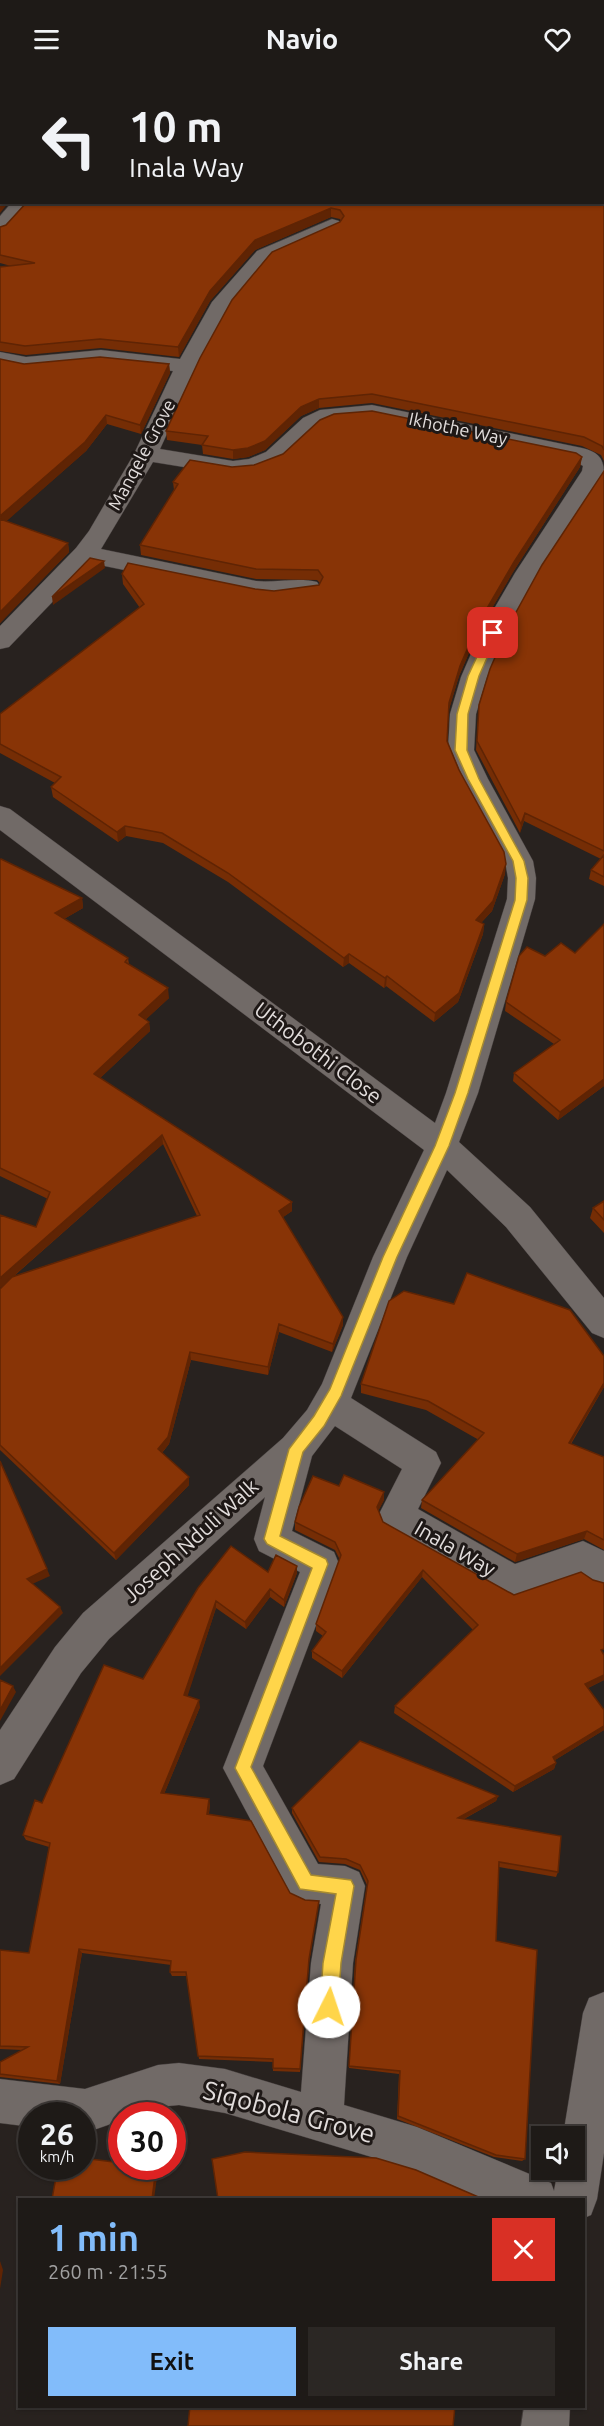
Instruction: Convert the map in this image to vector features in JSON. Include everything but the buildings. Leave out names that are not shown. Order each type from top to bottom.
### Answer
[{"type":"street","points":[[2,223],[22,204]]},
{"type":"street","name":"Manqele Grove","points":[[0,641],[85,554],[146,454],[187,366],[220,307],[264,255],[332,225]]},
{"type":"street","points":[[0,359],[26,364],[101,357],[187,366]]},
{"type":"street","name":"Ikhothe Way","points":[[146,454],[233,468],[253,466],[274,457],[311,423],[328,415],[372,412],[572,453]]},
{"type":"street","name":"Joseph Nduli Walk","points":[[0,1765],[68,1660],[96,1626],[296,1449],[319,1421],[330,1403],[390,1257],[442,1146],[462,1093],[521,900],[522,878],[519,861],[474,779],[461,750],[463,714],[474,676],[493,633],[527,573],[594,471],[595,466],[592,461],[572,453]]},
{"type":"street","points":[[85,554],[256,590],[308,588]]},
{"type":"street","name":"Uthobothi Close","points":[[0,816],[442,1146],[518,1217],[604,1323]]},
{"type":"street","name":"Inala Way","points":[[330,1403],[423,1463],[396,1516],[513,1582],[583,1558],[604,1573]]},
{"type":"street","points":[[296,1449],[272,1539],[321,1564],[243,1768],[306,1883],[345,1886],[332,1963],[321,2119]]},
{"type":"street","points":[[575,2198],[604,2013]]},
{"type":"street","name":"Siqobola Grove","points":[[0,2101],[85,2111],[158,2086],[179,2084],[225,2091],[417,2149],[533,2198]]},
{"type":"street","points":[[544,2426],[547,2408]]},
{"type":"route","points":[[329,2007],[332,1963],[345,1886],[306,1883],[243,1768],[321,1564],[272,1539],[296,1449],[319,1421],[336,1392],[390,1257],[442,1146],[462,1093],[521,900],[522,878],[519,861],[474,779],[461,750],[463,714],[474,676],[493,633]]}]
